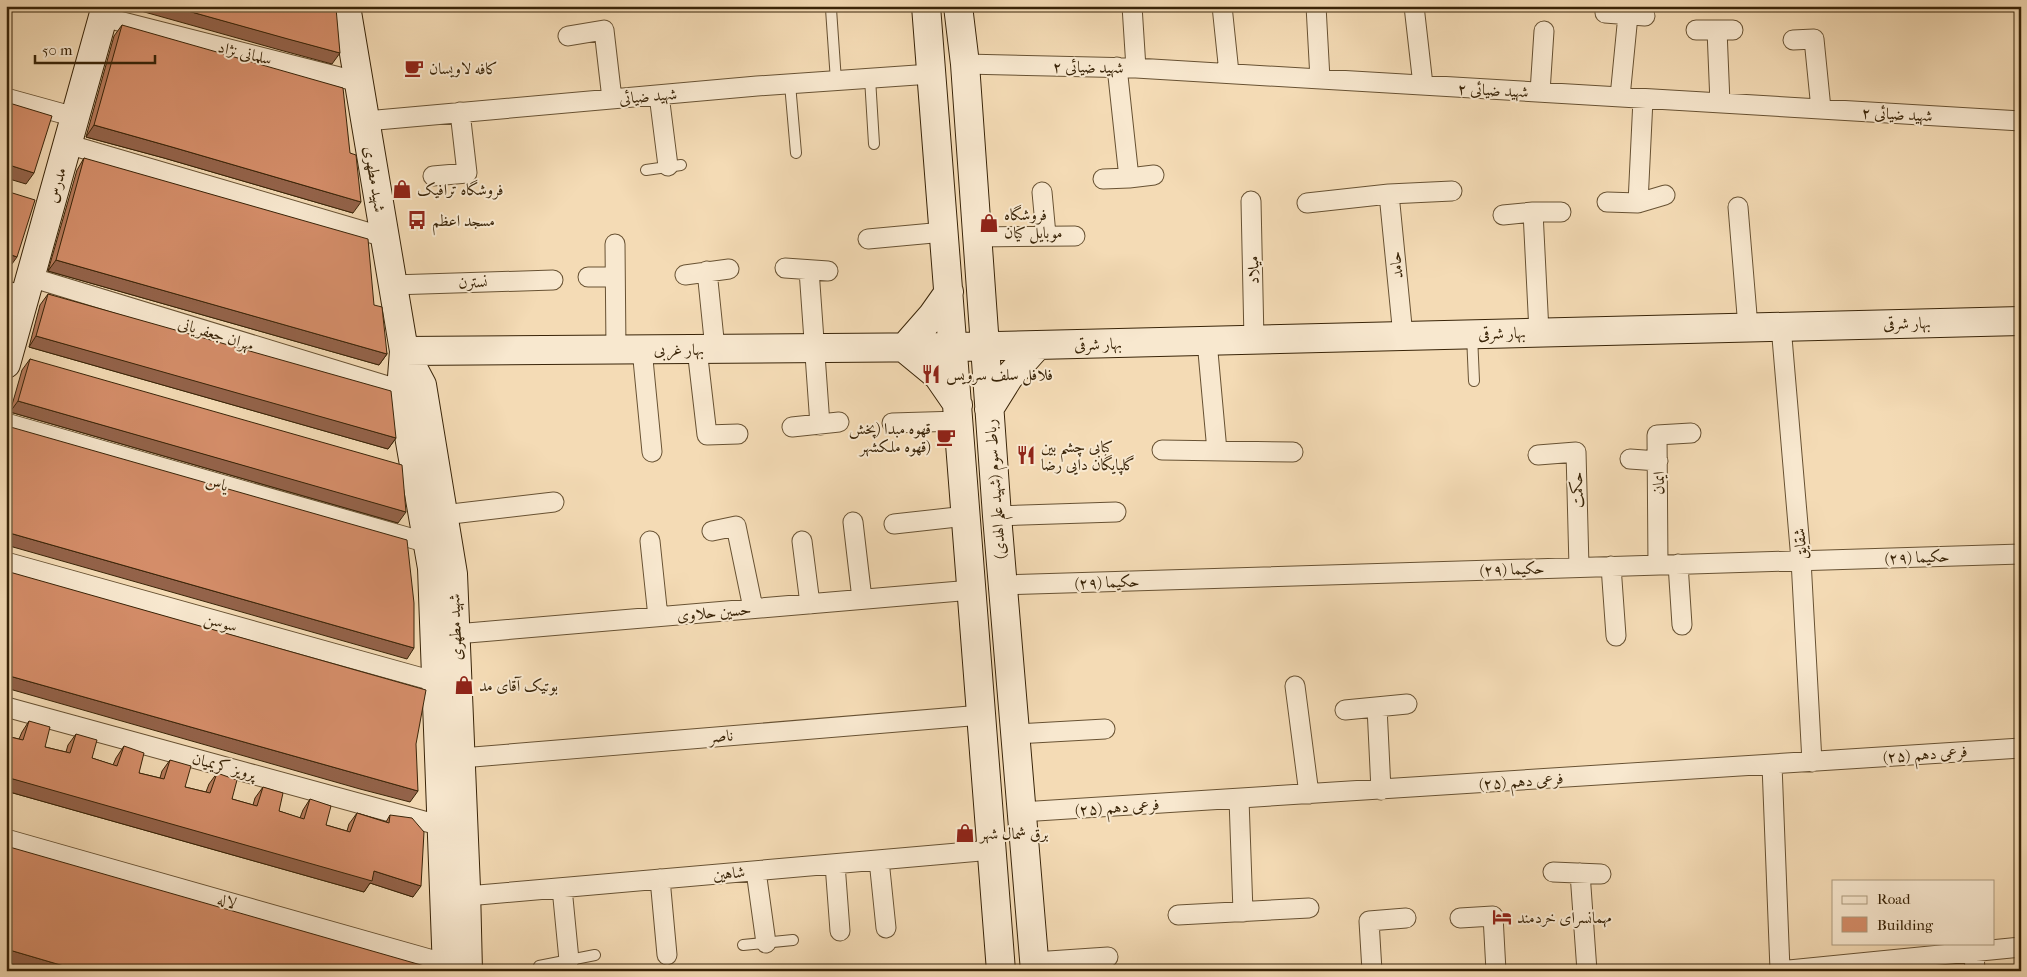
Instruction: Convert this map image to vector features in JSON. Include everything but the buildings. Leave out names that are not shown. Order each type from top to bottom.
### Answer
[{"type":"main road","name":"شهید مطهری","points":[[346,6],[404,351],[401,390],[432,568],[442,826],[454,968]]},
{"type":"main road","name":"رباط سوم (شهید علم الهدی)","points":[[926,6],[999,923],[1001,971]]},
{"type":"main road","name":"رباط سوم (شهید علم الهدی)","points":[[958,6],[1034,966]]},
{"type":"main road","name":"مدرس","points":[[6,364],[21,288],[75,118],[104,11]]},
{"type":"main road","points":[[949,292],[932,316],[904,348],[938,376],[958,413]]},
{"type":"main road","name":"بهار شرقی","points":[[953,347],[2021,320]]},
{"type":"main road","points":[[989,409],[1009,377],[1038,345]]},
{"type":"main road","name":"بهار غربی","points":[[404,351],[953,347]]},
{"type":"main road","name":"شهید مطهری","points":[[404,351],[422,385],[453,574],[467,896],[454,968]]},
{"type":"main road","points":[[999,923],[1008,933],[1022,933],[1031,923]]},
{"type":"street","points":[[1132,6],[1136,68]]},
{"type":"street","points":[[1222,6],[1229,74]]},
{"type":"street","points":[[1316,6],[1320,79]]},
{"type":"street","points":[[1414,6],[1423,85]]},
{"type":"street","name":"سلمانی نژاد","points":[[104,11],[359,82]]},
{"type":"street","points":[[1605,13],[1636,16],[1620,97]]},
{"type":"street","points":[[568,36],[604,30],[612,99]]},
{"type":"street","points":[[1696,30],[1725,30],[1720,103]]},
{"type":"street","points":[[1540,92],[1544,31]]},
{"type":"street","points":[[1793,40],[1814,39],[1821,109]]},
{"type":"street","name":"شهید ضیائی ۲","points":[[964,64],[1136,68],[2021,121]]},
{"type":"street","points":[[1117,67],[1129,178]]},
{"type":"street","name":"شهید ضیائی","points":[[366,121],[790,84],[931,74]]},
{"type":"street","points":[[658,95],[675,166]]},
{"type":"street","points":[[6,98],[75,118]]},
{"type":"street","points":[[1638,203],[1643,99]]},
{"type":"street","points":[[433,176],[467,173],[460,112]]},
{"type":"street","points":[[67,144],[384,237]]},
{"type":"street","points":[[1103,179],[1154,175]]},
{"type":"street","points":[[1307,203],[1390,194],[1452,191]]},
{"type":"street","points":[[1042,192],[1046,235]]},
{"type":"street","name":"حامد","points":[[1390,194],[1403,336]]},
{"type":"street","points":[[1607,202],[1638,203],[1665,196]]},
{"type":"street","name":"میلاد","points":[[1251,200],[1254,340]]},
{"type":"street","points":[[1738,207],[1748,327]]},
{"type":"street","points":[[1533,212],[1539,332]]},
{"type":"street","points":[[1503,215],[1561,212]]},
{"type":"street","points":[[868,239],[944,232]]},
{"type":"street","points":[[976,237],[1075,236]]},
{"type":"street","points":[[615,244],[615,277],[652,452]]},
{"type":"street","points":[[785,268],[818,270],[814,348],[820,425]]},
{"type":"street","points":[[685,275],[729,269]]},
{"type":"street","points":[[707,271],[707,435],[738,434]]},
{"type":"street","points":[[588,277],[615,277]]},
{"type":"street","name":"نسترن","points":[[392,285],[553,280]]},
{"type":"street","name":"مهران جعفریانی","points":[[21,288],[401,390]]},
{"type":"street","name":"شقایق","points":[[1781,326],[1801,560],[1812,762]]},
{"type":"street","points":[[1207,341],[1217,451]]},
{"type":"street","points":[[892,423],[958,413]]},
{"type":"street","points":[[792,427],[840,422]]},
{"type":"street","name":"یاس","points":[[6,423],[428,543]]},
{"type":"street","name":"ایمان","points":[[1658,564],[1657,435],[1691,433]]},
{"type":"street","points":[[1162,450],[1293,452]]},
{"type":"street","name":"حکمت","points":[[1538,455],[1576,452],[1579,567]]},
{"type":"street","points":[[1630,459],[1658,461]]},
{"type":"street","points":[[443,514],[554,502]]},
{"type":"street","points":[[997,516],[1116,512]]},
{"type":"street","points":[[894,524],[966,516]]},
{"type":"street","points":[[853,522],[862,599]]},
{"type":"street","points":[[712,530],[736,526],[753,608]]},
{"type":"street","points":[[650,541],[658,617]]},
{"type":"street","points":[[802,541],[810,604]]},
{"type":"street","name":"حکیما (۲۹)","points":[[1003,585],[2021,554]]},
{"type":"street","name":"سوسن","points":[[6,562],[437,682]]},
{"type":"street","points":[[1678,564],[1682,625]]},
{"type":"street","points":[[1611,566],[1616,636]]},
{"type":"street","name":"حسین حلاوی","points":[[456,634],[972,590]]},
{"type":"street","points":[[1295,686],[1308,794]]},
{"type":"street","points":[[1345,710],[1407,704]]},
{"type":"street","name":"پرویز کریمیان","points":[[6,707],[442,826]]},
{"type":"street","points":[[1376,707],[1381,790]]},
{"type":"street","name":"ناصر","points":[[461,758],[982,715]]},
{"type":"street","points":[[1015,734],[1105,729]]},
{"type":"street","name":"فرعی دهم (۲۵)","points":[[1021,812],[2021,748]]},
{"type":"street","points":[[1772,765],[1779,971],[2021,947]]},
{"type":"street","points":[[1239,799],[1243,912]]},
{"type":"street","name":"لاله","points":[[6,839],[454,968]]},
{"type":"street","name":"شاهین","points":[[467,896],[992,850]]},
{"type":"street","points":[[879,860],[886,928]]},
{"type":"street","points":[[835,864],[840,931]]},
{"type":"street","points":[[756,871],[766,942]]},
{"type":"street","points":[[1553,872],[1601,874]]},
{"type":"street","points":[[1580,873],[1587,971]]},
{"type":"street","points":[[660,879],[668,955]]},
{"type":"street","points":[[562,888],[569,960]]},
{"type":"street","points":[[1178,915],[1309,908]]},
{"type":"street","points":[[1460,918],[1493,916],[1496,971]]},
{"type":"street","points":[[1372,971],[1369,921],[1406,918]]},
{"type":"street","points":[[1974,952],[1975,971]]},
{"type":"street","points":[[1034,966],[1108,957]]},
{"type":"lane","points":[[831,9],[836,81]]},
{"type":"lane","points":[[870,78],[874,144]]},
{"type":"lane","points":[[790,84],[796,153]]},
{"type":"lane","points":[[646,170],[675,166]]},
{"type":"lane","points":[[1472,334],[1474,381]]},
{"type":"lane","points":[[744,945],[793,940]]},
{"type":"lane","points":[[539,966],[594,955]]},
{"type":"place","name":"کافه لاویسان","points":[[414,68]]},
{"type":"place","name":"فروشگاه ترافیک","points":[[402,189]]},
{"type":"place","name":"مسجد اعظم","points":[[417,220]]},
{"type":"place","name":"فروشگاه موبایل کیان","points":[[989,223]]},
{"type":"place","name":"فلافل سلف سرویس","points":[[931,374]]},
{"type":"place","name":"قهوه مبدا (پخش قهوه ملکشهر)","points":[[946,437]]},
{"type":"place","name":"کبابی چشم بین گلپایگان دایی رضا","points":[[1026,455]]},
{"type":"place","name":"بوتیک آقای مد","points":[[464,685]]},
{"type":"place","name":"برق شمال شهر","points":[[965,833]]},
{"type":"place","name":"مهمانسرای خردمند","points":[[1502,917]]}]
